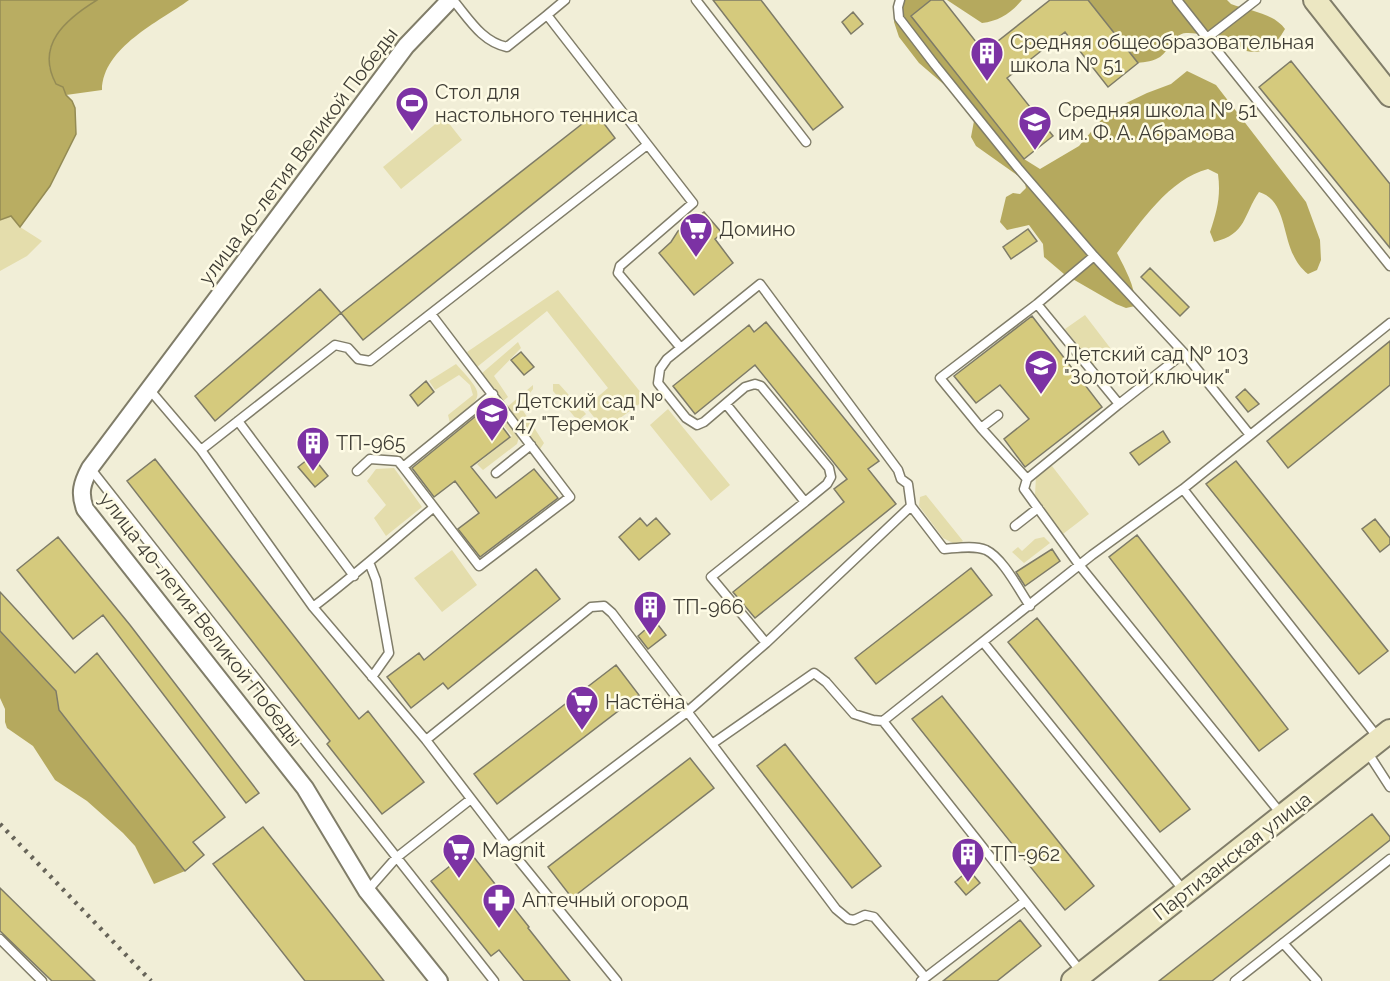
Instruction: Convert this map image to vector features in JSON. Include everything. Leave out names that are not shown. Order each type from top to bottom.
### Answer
[{"type":"street","name":"улица 40-летия Великой Победы","points":[[439,981],[366,891],[305,788],[85,509],[81,489],[90,468],[406,45],[451,0]]},
{"type":"street","points":[[1315,0],[1390,95]]},
{"type":"street","name":"Партизанская улица","points":[[1078,977],[1378,740]]},
{"type":"lane","points":[[451,0],[487,40],[507,47],[565,0]]},
{"type":"lane","points":[[696,0],[806,142]]},
{"type":"lane","points":[[900,0],[899,18],[1018,168],[1094,256],[1184,353],[1250,435]]},
{"type":"lane","points":[[1177,0],[1390,266]]},
{"type":"lane","points":[[1207,38],[1256,0]]},
{"type":"lane","points":[[547,15],[693,203],[620,266],[618,273],[680,347]]},
{"type":"lane","points":[[201,450],[335,345],[348,348],[358,359],[370,361],[647,145]]},
{"type":"lane","points":[[1027,479],[940,378],[1037,304],[1094,256]]},
{"type":"lane","points":[[766,643],[711,577],[827,484],[831,477],[829,468],[761,386],[755,384],[745,387],[704,422],[697,425],[686,418],[658,383],[660,369],[667,358],[760,284],[898,470],[901,479],[908,484],[911,506],[944,549],[964,547],[986,550],[998,558],[1030,606]]},
{"type":"lane","points":[[1037,304],[1119,404]]},
{"type":"lane","points":[[357,471],[370,459],[398,461],[479,567],[570,497],[430,314]]},
{"type":"lane","points":[[712,744],[814,673],[826,682],[854,714],[873,720],[883,720],[1092,555],[1183,489],[1390,323]]},
{"type":"lane","points":[[1184,353],[1027,479],[1024,489],[1080,566],[1283,816]]},
{"type":"lane","points":[[149,388],[201,450],[313,607],[426,740],[508,847],[617,981]]},
{"type":"lane","points":[[403,467],[493,394]]},
{"type":"lane","points":[[726,404],[805,502]]},
{"type":"lane","points":[[981,428],[998,415]]},
{"type":"lane","points":[[238,421],[354,576]]},
{"type":"lane","points":[[495,473],[531,445]]},
{"type":"lane","points":[[90,468],[494,981]]},
{"type":"lane","points":[[1183,489],[1378,740],[1390,787]]},
{"type":"lane","points":[[508,847],[687,712],[766,643],[911,506]]},
{"type":"lane","points":[[313,607],[354,576],[433,508]]},
{"type":"lane","points":[[1015,526],[1038,508]]},
{"type":"lane","points":[[369,562],[376,580],[389,653],[372,677]]},
{"type":"lane","points":[[426,740],[591,607],[604,606],[612,613],[836,909],[848,919],[854,920],[865,915],[874,917],[923,979],[1024,902]]},
{"type":"lane","points":[[983,642],[1185,893]]},
{"type":"lane","points":[[883,720],[1024,902],[1078,977]]},
{"type":"lane","points":[[366,891],[396,858],[471,799]]},
{"type":"lane","points":[[1235,981],[1390,859]]},
{"type":"lane","points":[[0,939],[42,981]]},
{"type":"lane","points":[[1283,943],[1317,981]]},
{"type":"shaded area","points":[[0,0],[97,0],[85,7],[65,25],[57,34],[52,45],[49,57],[50,70],[56,84],[63,87],[75,108],[76,134],[50,186],[20,227],[11,216],[0,220]]},
{"type":"shaded area","points":[[97,0],[189,0],[122,48],[105,75],[102,90],[66,95],[62,87],[56,84],[50,70],[49,57],[52,45],[57,34],[65,25],[85,7]]},
{"type":"shaded area","points":[[897,0],[931,0],[911,16],[1024,159],[1040,169],[1079,146],[1102,119],[1118,107],[1171,84],[1187,71],[1216,85],[1306,202],[1320,240],[1321,260],[1317,270],[1308,274],[1299,264],[1292,253],[1276,206],[1269,197],[1259,192],[1239,229],[1214,242],[1210,232],[1218,203],[1219,182],[1218,174],[1208,169],[1194,174],[1168,192],[1146,215],[1117,253],[1132,285],[1135,306],[1126,308],[1116,304],[1064,274],[1044,257],[1043,244],[1029,225],[1007,230],[1000,222],[1006,197],[1013,193],[1020,194],[1026,188],[1024,180],[976,146],[971,137],[974,121],[971,113],[955,94],[919,63],[899,37],[894,22]]},
{"type":"shaded area","points":[[947,0],[1022,0],[1004,16],[982,23]]},
{"type":"shaded area","points":[[1088,0],[1227,0],[1231,4],[1274,19],[1285,29],[1274,43],[1263,50],[1251,52],[1200,34],[1186,33],[1178,36],[1160,57],[1138,63]]},
{"type":"shaded area","points":[[444,117],[462,140],[401,189],[383,167]]},
{"type":"shaded area","points":[[11,216],[20,227],[42,241],[27,256],[0,271],[0,220]]},
{"type":"shaded area","points":[[558,290],[646,399],[604,430],[586,407],[608,388],[547,311],[477,367],[467,352]]},
{"type":"shaded area","points":[[1085,315],[1111,349],[1093,365],[1065,329]]},
{"type":"shaded area","points":[[518,342],[521,348],[494,376],[508,397],[502,402],[481,374]]},
{"type":"shaded area","points":[[456,364],[473,383],[477,395],[470,407],[450,423],[448,415],[473,395],[470,385],[459,375],[435,390],[429,381]]},
{"type":"shaded area","points":[[553,384],[559,384],[586,414],[578,421],[553,391]]},
{"type":"shaded area","points":[[533,385],[533,389],[520,406],[544,443],[540,449],[507,407]]},
{"type":"shaded area","points":[[487,403],[492,404],[519,437],[517,444],[483,470],[477,464],[512,436],[488,406],[446,439],[444,437]]},
{"type":"shaded area","points":[[668,409],[730,485],[711,501],[650,425]]},
{"type":"shaded area","points":[[1052,466],[1089,514],[1063,534],[1035,495],[1036,476]]},
{"type":"shaded area","points":[[394,468],[422,507],[386,536],[374,518],[386,505],[367,481],[376,469]]},
{"type":"shaded area","points":[[926,495],[963,541],[957,545],[943,538],[919,506],[920,497]]},
{"type":"shaded area","points":[[1044,537],[1050,543],[1024,563],[1012,552],[1018,547],[1022,551],[1035,539]]},
{"type":"shaded area","points":[[452,550],[477,585],[442,612],[414,578]]},
{"type":"shaded area","points":[[0,631],[56,691],[59,710],[185,871],[154,884],[135,846],[123,833],[87,801],[55,780],[33,746],[7,728],[5,709],[0,698]]},
{"type":"building","points":[[713,0],[761,0],[843,107],[813,130]]},
{"type":"building","name":"Средняя общеобразовательная школа № 51","points":[[931,0],[943,0],[984,52],[1050,0],[1088,0],[1138,63],[1108,87],[1065,32],[1007,78],[1053,136],[1024,159],[911,16]]},
{"type":"building","points":[[853,12],[863,24],[851,34],[842,22]]},
{"type":"building","points":[[1291,61],[1390,184],[1390,248],[1259,87]]},
{"type":"building","points":[[596,113],[615,138],[363,340],[341,313]]},
{"type":"building","name":"Домино","points":[[704,212],[722,233],[715,239],[733,263],[694,295],[659,253],[671,242],[678,231]]},
{"type":"building","points":[[1028,229],[1037,241],[1011,259],[1003,247]]},
{"type":"building","points":[[1150,268],[1189,307],[1180,316],[1141,277]]},
{"type":"building","points":[[320,289],[341,313],[215,421],[195,396]]},
{"type":"building","points":[[1032,316],[1102,407],[1025,467],[1004,439],[1029,419],[1000,385],[976,403],[954,376]]},
{"type":"building","points":[[766,322],[879,461],[868,469],[896,504],[755,618],[733,592],[844,502],[834,489],[847,479],[755,365],[695,414],[673,386],[749,325],[754,332]]},
{"type":"building","points":[[1390,341],[1390,385],[1288,468],[1267,441]]},
{"type":"building","points":[[521,352],[534,367],[524,375],[511,360]]},
{"type":"building","points":[[426,381],[434,392],[418,406],[410,395]]},
{"type":"building","points":[[1245,389],[1259,404],[1248,412],[1236,397]]},
{"type":"building","points":[[487,407],[510,437],[471,467],[496,498],[534,469],[558,498],[480,557],[458,529],[479,513],[455,481],[434,497],[412,468]]},
{"type":"building","points":[[1163,431],[1170,442],[1139,465],[1130,453]]},
{"type":"building","name":"ТП-965","points":[[312,456],[328,476],[315,487],[298,467]]},
{"type":"building","points":[[155,459],[359,719],[368,711],[424,782],[382,814],[327,744],[330,741],[127,481]]},
{"type":"building","points":[[1236,461],[1388,651],[1359,674],[1206,484]]},
{"type":"building","points":[[640,518],[647,526],[656,518],[670,534],[639,560],[619,537]]},
{"type":"building","points":[[1375,519],[1390,538],[1390,544],[1380,552],[1362,529]]},
{"type":"building","points":[[1137,535],[1288,729],[1259,751],[1109,557]]},
{"type":"building","points":[[58,537],[130,625],[259,793],[246,803],[103,615],[73,639],[17,570]]},
{"type":"building","points":[[1052,549],[1060,561],[1025,586],[1016,572]]},
{"type":"building","points":[[971,568],[992,595],[876,684],[855,658]]},
{"type":"building","points":[[536,569],[560,599],[448,689],[443,683],[411,708],[387,677],[419,653],[424,660]]},
{"type":"building","points":[[0,592],[75,673],[97,653],[225,817],[193,842],[204,855],[185,871],[59,710],[56,691],[0,631]]},
{"type":"building","points":[[1037,618],[1190,809],[1160,832],[1008,642]]},
{"type":"building","name":"ТП-966","points":[[655,621],[666,635],[648,649],[638,636]]},
{"type":"building","points":[[616,665],[639,695],[497,804],[474,774]]},
{"type":"building","points":[[942,696],[1094,886],[1065,910],[912,719]]},
{"type":"building","points":[[785,744],[881,866],[852,888],[757,766]]},
{"type":"building","points":[[690,758],[714,788],[572,898],[548,867]]},
{"type":"building","points":[[1372,814],[1390,840],[1212,981],[1159,981]]},
{"type":"building","points":[[263,827],[384,981],[305,981],[213,864]]},
{"type":"building","points":[[469,851],[570,981],[524,981],[499,950],[491,956],[431,881]]},
{"type":"building","name":"ТП-962","points":[[969,870],[980,883],[966,895],[955,882]]},
{"type":"building","points":[[0,888],[95,981],[52,981],[0,931]]},
{"type":"building","points":[[1020,920],[1041,946],[997,981],[943,981]]},
{"type":"railway","points":[[0,824],[151,981]]},
{"type":"place","name":"Средняя общеобразовательная школа № 51","points":[[987,82]]},
{"type":"place","name":"Стол для настольного тенниса","points":[[412,132]]},
{"type":"place","name":"Средняя школа № 51 им. Ф. А. Абрамова","points":[[1035,151]]},
{"type":"place","name":"Домино","points":[[696,258]]},
{"type":"place","name":"Детский сад № 103 \"Золотой ключик\"","points":[[1041,395]]},
{"type":"place","name":"Детский сад № 47 \"Теремок\"","points":[[492,442]]},
{"type":"place","name":"ТП-965","points":[[313,472]]},
{"type":"place","name":"ТП-966","points":[[650,636]]},
{"type":"place","name":"Настёна","points":[[582,731]]},
{"type":"place","name":"Magnit","points":[[459,879]]},
{"type":"place","name":"ТП-962","points":[[968,883]]},
{"type":"place","name":"Аптечный огород","points":[[499,929]]}]
